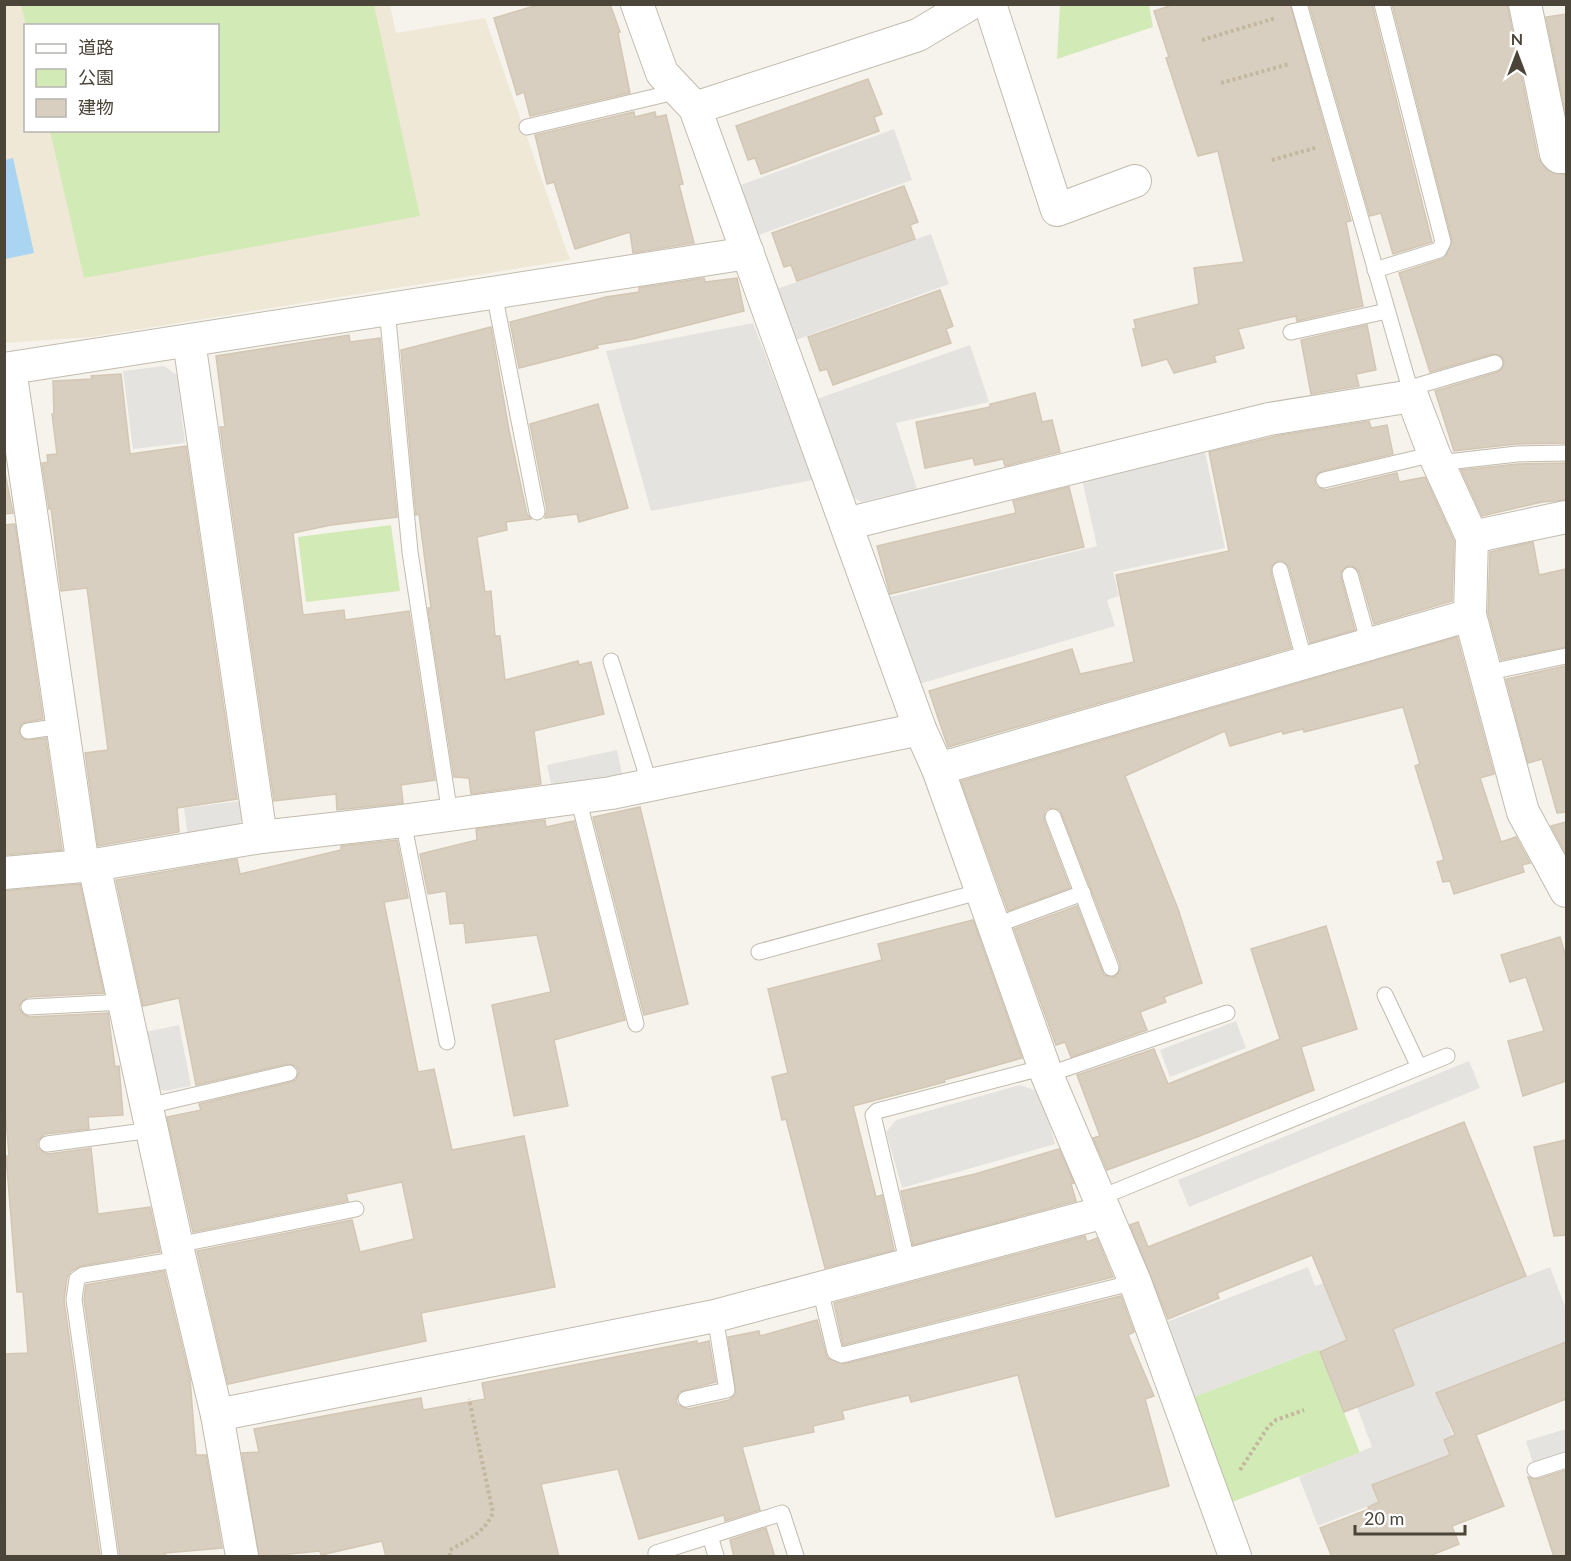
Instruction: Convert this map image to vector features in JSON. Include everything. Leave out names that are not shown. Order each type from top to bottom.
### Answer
[{"type":"street","points":[[637,4],[662,73],[687,100],[748,253],[920,729],[938,769],[1046,1071],[1135,1282],[1235,1557]]},
{"type":"street","points":[[687,100],[918,35],[970,4]]},
{"type":"street","points":[[990,4],[1057,210],[1135,181]]},
{"type":"street","points":[[1525,4],[1556,154],[1559,157],[1566,157]]},
{"type":"street","points":[[242,1557],[217,1415],[124,1002],[88,865],[62,726],[7,369],[748,253]]},
{"type":"street","points":[[189,341],[261,837]]},
{"type":"street","points":[[846,524],[1269,419],[1411,392],[1436,459],[1472,537],[1470,615],[1523,812],[1566,891]]},
{"type":"street","points":[[1472,537],[1566,517]]},
{"type":"street","points":[[938,769],[1470,615]]},
{"type":"street","points":[[4,873],[88,865],[261,837],[578,798],[920,729]]},
{"type":"street","points":[[217,1415],[463,1368],[715,1316],[908,1265],[1102,1205]]},
{"type":"lane","points":[[1375,270],[1439,250],[1443,242],[1382,4]]},
{"type":"lane","points":[[1300,7],[1411,392],[1495,363]]},
{"type":"lane","points":[[527,127],[687,100]]},
{"type":"lane","points":[[495,293],[537,512]]},
{"type":"lane","points":[[387,309],[410,552],[450,815]]},
{"type":"lane","points":[[1291,332],[1388,311]]},
{"type":"lane","points":[[1324,480],[1436,459],[1566,453]]},
{"type":"lane","points":[[1280,570],[1305,663]]},
{"type":"lane","points":[[1350,575],[1369,644]]},
{"type":"lane","points":[[1485,673],[1566,656]]},
{"type":"lane","points":[[611,661],[650,785]]},
{"type":"lane","points":[[28,731],[62,726]]},
{"type":"lane","points":[[578,798],[636,1024]]},
{"type":"lane","points":[[1053,817],[1112,968]]},
{"type":"lane","points":[[403,821],[447,1042]]},
{"type":"lane","points":[[759,952],[982,891]]},
{"type":"lane","points":[[994,926],[1083,893]]},
{"type":"lane","points":[[1385,995],[1419,1067]]},
{"type":"lane","points":[[29,1007],[124,1002]]},
{"type":"lane","points":[[908,1265],[873,1115],[877,1111],[1046,1071],[1227,1013]]},
{"type":"lane","points":[[1102,1205],[1446,1056]]},
{"type":"lane","points":[[47,1144],[150,1118],[289,1073]]},
{"type":"lane","points":[[110,1557],[74,1299],[77,1279],[83,1275],[356,1209]]},
{"type":"lane","points":[[820,1288],[836,1352],[842,1356],[1135,1282]]},
{"type":"lane","points":[[686,1399],[727,1390],[715,1316]]},
{"type":"lane","points":[[1535,1470],[1566,1460]]},
{"type":"lane","points":[[656,1553],[782,1513],[796,1557]]},
{"type":"lane","points":[[710,1536],[716,1557]]},
{"type":"path","points":[[1202,40],[1300,7]]},
{"type":"path","points":[[1221,83],[1314,57]]},
{"type":"path","points":[[1272,160],[1338,142]]},
{"type":"path","points":[[450,1557],[450,1550],[466,1543],[487,1527],[493,1513],[463,1368]]},
{"type":"path","points":[[1210,1485],[1239,1472],[1276,1420],[1304,1410]]},
{"type":"shaded area","points":[[5,5],[390,5],[396,33],[485,18],[570,260],[91,337],[5,343]]},
{"type":"shaded area","points":[[894,129],[912,180],[756,236],[738,186]]},
{"type":"shaded area","points":[[931,234],[949,284],[793,341],[774,290]]},
{"type":"shaded area","points":[[753,323],[813,480],[651,511],[606,351]]},
{"type":"shaded area","points":[[970,345],[989,402],[896,423],[917,489],[861,502],[847,493],[814,400]]},
{"type":"shaded area","points":[[164,366],[177,375],[185,443],[133,449],[123,371]]},
{"type":"shaded area","points":[[1205,452],[1225,548],[1113,572],[1119,596],[1107,600],[1115,626],[919,684],[886,598],[1097,546],[1082,479]]},
{"type":"shaded area","points":[[617,750],[622,774],[552,788],[547,765]]},
{"type":"shaded area","points":[[241,801],[243,819],[233,832],[188,838],[184,808]]},
{"type":"shaded area","points":[[1236,1021],[1246,1048],[1170,1077],[1160,1050]]},
{"type":"shaded area","points":[[179,1025],[191,1086],[164,1091],[151,1085],[141,1033]]},
{"type":"shaded area","points":[[1469,1061],[1480,1088],[1189,1207],[1178,1180]]},
{"type":"shaded area","points":[[1020,1085],[1040,1092],[1055,1144],[902,1188],[886,1132],[896,1120]]},
{"type":"shaded area","points":[[1308,1267],[1315,1286],[1324,1283],[1350,1346],[1550,1267],[1566,1309],[1565,1347],[1531,1356],[1457,1385],[1467,1412],[1447,1420],[1453,1436],[1444,1440],[1450,1455],[1420,1486],[1318,1526],[1299,1477],[1372,1447],[1357,1407],[1414,1385],[1410,1373],[1329,1348],[1320,1352],[1319,1349],[1191,1398],[1164,1323]]},
{"type":"shaded area","points":[[1566,1429],[1566,1452],[1533,1463],[1526,1441]]},
{"type":"green space","points":[[21,5],[374,5],[420,216],[84,278],[50,132],[219,132],[219,24],[26,24]]},
{"type":"green space","points":[[1060,5],[1149,5],[1153,27],[1057,59]]},
{"type":"green space","points":[[391,525],[400,591],[306,602],[298,537]]},
{"type":"green space","points":[[1319,1349],[1360,1453],[1232,1502],[1191,1398]]},
{"type":"water","points":[[13,158],[34,253],[5,259],[5,160]]},
{"type":"building","points":[[541,4],[610,4],[620,32],[618,33],[630,93],[530,116],[524,92],[517,95],[494,18]]},
{"type":"building","points":[[1176,4],[1290,4],[1351,221],[1346,222],[1363,306],[1297,321],[1296,316],[1238,329],[1244,348],[1214,356],[1216,362],[1174,373],[1167,359],[1142,366],[1133,329],[1136,329],[1134,320],[1199,304],[1194,268],[1244,262],[1218,151],[1198,156],[1166,58],[1169,57],[1154,11]]},
{"type":"building","points":[[1309,4],[1372,4],[1432,242],[1393,254],[1381,213],[1370,216]]},
{"type":"building","points":[[1392,4],[1507,4],[1538,158],[1547,170],[1566,175],[1566,443],[1516,444],[1454,451],[1435,391],[1498,372],[1502,369],[1504,361],[1501,356],[1493,354],[1430,372],[1399,273],[1445,258],[1452,240]]},
{"type":"building","points":[[1566,14],[1566,116],[1546,17]]},
{"type":"building","points":[[868,79],[882,114],[874,117],[879,131],[761,174],[755,158],[748,160],[736,126]]},
{"type":"building","points":[[634,112],[635,117],[655,112],[656,117],[666,115],[683,184],[679,185],[694,243],[633,253],[630,232],[575,249],[554,182],[547,184],[535,135]]},
{"type":"building","points":[[904,186],[918,222],[910,225],[915,239],[797,281],[791,265],[784,267],[772,233]]},
{"type":"building","points":[[704,278],[705,282],[737,278],[744,311],[633,339],[597,345],[598,348],[519,368],[510,322],[606,297],[639,292],[639,288]]},
{"type":"building","points":[[940,290],[953,326],[946,329],[951,343],[833,385],[827,369],[820,371],[808,337]]},
{"type":"building","points":[[1367,325],[1376,370],[1356,374],[1359,386],[1311,394],[1301,340]]},
{"type":"building","points":[[491,327],[509,430],[527,514],[531,519],[506,522],[507,530],[477,537],[485,592],[491,591],[495,636],[500,636],[505,680],[578,661],[579,665],[591,662],[604,714],[534,731],[541,784],[471,794],[469,778],[454,777],[428,608],[431,608],[419,514],[416,515],[401,350]]},
{"type":"building","points":[[349,335],[350,342],[380,338],[397,517],[331,525],[293,533],[303,615],[344,610],[345,620],[409,611],[435,780],[401,785],[403,803],[337,810],[336,794],[274,801],[220,427],[225,427],[216,356]]},
{"type":"building","points":[[121,374],[130,454],[186,446],[237,799],[177,808],[179,832],[98,846],[85,753],[108,750],[87,588],[61,591],[51,508],[49,509],[42,463],[48,462],[47,455],[57,454],[52,414],[54,414],[53,381],[92,379],[91,376]]},
{"type":"building","points":[[1035,393],[1042,422],[1052,420],[1060,452],[1005,466],[1003,459],[975,465],[973,458],[925,468],[916,422],[990,407],[990,404]]},
{"type":"building","points":[[598,404],[628,508],[579,522],[577,514],[545,518],[547,510],[530,424]]},
{"type":"building","points":[[1369,421],[1371,428],[1387,425],[1393,454],[1322,471],[1315,477],[1315,483],[1317,487],[1326,490],[1397,473],[1399,482],[1425,477],[1454,541],[1452,601],[1374,624],[1359,572],[1353,566],[1347,566],[1341,572],[1341,577],[1355,630],[1310,643],[1289,567],[1283,561],[1277,561],[1271,567],[1271,573],[1291,648],[948,747],[929,691],[1072,649],[1080,674],[1134,662],[1116,575],[1229,551],[1209,452],[1281,435]]},
{"type":"building","points":[[1566,463],[1566,500],[1542,502],[1482,516],[1461,470],[1518,464]]},
{"type":"building","points":[[4,468],[13,513],[4,514]]},
{"type":"building","points":[[1069,487],[1084,547],[890,594],[877,546],[1016,513],[1013,501]]},
{"type":"building","points":[[15,524],[43,719],[22,723],[19,733],[25,740],[46,738],[62,850],[4,855],[4,525]]},
{"type":"building","points":[[1533,542],[1539,575],[1566,569],[1566,647],[1501,660],[1488,613],[1490,552]]},
{"type":"building","points":[[1457,637],[1494,774],[1480,778],[1501,842],[1516,837],[1530,863],[1522,865],[1524,872],[1454,894],[1450,881],[1443,882],[1437,862],[1444,860],[1415,766],[1420,764],[1403,707],[1304,732],[1303,729],[1283,734],[1282,731],[1230,746],[1225,731],[1125,776],[1178,909],[1202,983],[1164,997],[1166,1002],[1140,1012],[1147,1030],[1071,1057],[1065,1042],[1056,1045],[1014,929],[1077,906],[1104,975],[1115,977],[1120,970],[1120,964],[1060,810],[1049,808],[1045,811],[1044,820],[1070,888],[1008,911],[961,781]]},
{"type":"building","points":[[1566,666],[1566,812],[1557,813],[1542,759],[1528,763],[1506,679]]},
{"type":"building","points":[[640,807],[688,1004],[644,1015],[593,817]]},
{"type":"building","points":[[545,820],[546,827],[574,821],[625,1020],[554,1040],[568,1106],[514,1116],[492,1005],[551,992],[537,935],[466,943],[464,923],[450,924],[446,891],[428,894],[420,854],[477,840],[476,829]]},
{"type":"building","points":[[1566,822],[1566,854],[1551,826]]},
{"type":"building","points":[[397,840],[408,898],[384,902],[418,1072],[434,1069],[452,1150],[524,1136],[555,1287],[421,1313],[426,1341],[228,1384],[197,1251],[352,1220],[360,1252],[414,1239],[402,1182],[346,1194],[348,1201],[193,1232],[167,1117],[201,1110],[199,1104],[291,1082],[296,1080],[299,1071],[296,1066],[287,1064],[196,1085],[179,998],[143,1006],[116,880],[237,859],[240,874],[341,850],[341,846]]},
{"type":"building","points":[[80,884],[104,993],[28,997],[21,1002],[19,1008],[24,1015],[30,1017],[108,1013],[115,1067],[119,1066],[123,1115],[88,1117],[89,1129],[45,1134],[38,1140],[37,1146],[48,1154],[91,1148],[98,1214],[150,1207],[160,1252],[81,1266],[71,1271],[67,1278],[64,1300],[100,1557],[6,1557],[4,1354],[28,1353],[23,1292],[17,1292],[6,1156],[9,1156],[4,1094],[4,891]]},
{"type":"building","points":[[973,920],[1022,1058],[944,1080],[945,1082],[853,1106],[876,1197],[882,1195],[894,1250],[825,1268],[786,1119],[782,1120],[772,1077],[788,1073],[768,989],[882,960],[878,944]]},
{"type":"building","points":[[1326,926],[1357,1029],[1301,1047],[1314,1090],[1107,1170],[1093,1138],[1100,1136],[1077,1075],[1154,1049],[1168,1084],[1280,1039],[1251,949]]},
{"type":"building","points":[[1560,937],[1566,957],[1566,1081],[1523,1096],[1508,1041],[1544,1031],[1526,977],[1510,982],[1501,955]]},
{"type":"building","points":[[1464,1122],[1526,1276],[1393,1329],[1414,1385],[1344,1412],[1320,1352],[1347,1340],[1312,1255],[1217,1293],[1219,1298],[1168,1319],[1130,1225],[1138,1222],[1148,1247]]},
{"type":"building","points":[[1566,1140],[1566,1235],[1554,1236],[1534,1147]]},
{"type":"building","points":[[1059,1149],[1074,1183],[1071,1184],[1076,1201],[913,1245],[901,1191],[975,1174]]},
{"type":"building","points":[[1085,1236],[1087,1242],[1097,1238],[1113,1277],[843,1345],[834,1303]]},
{"type":"building","points":[[164,1271],[190,1379],[196,1455],[206,1455],[222,1548],[165,1553],[166,1557],[120,1557],[84,1299],[86,1285]]},
{"type":"building","points":[[1121,1296],[1134,1332],[1128,1335],[1154,1396],[1145,1399],[1169,1486],[1056,1517],[1018,1375],[911,1402],[909,1395],[842,1411],[844,1419],[813,1426],[814,1432],[742,1447],[760,1510],[725,1521],[724,1515],[639,1539],[618,1469],[541,1484],[559,1557],[386,1557],[382,1541],[321,1555],[320,1551],[259,1557],[242,1453],[259,1452],[254,1429],[421,1398],[423,1410],[485,1399],[482,1383],[697,1341],[697,1344],[709,1341],[716,1382],[679,1392],[676,1401],[678,1405],[688,1409],[729,1400],[736,1394],[728,1337],[759,1331],[760,1336],[817,1320],[827,1358],[844,1364]]},
{"type":"building","points":[[1566,1342],[1566,1399],[1476,1435],[1504,1506],[1452,1526],[1459,1544],[1427,1557],[1332,1557],[1320,1528],[1369,1509],[1368,1507],[1379,1502],[1372,1485],[1450,1455],[1444,1440],[1455,1435],[1436,1393]]},
{"type":"building","points":[[1566,1470],[1566,1557],[1554,1557],[1528,1477],[1538,1479]]},
{"type":"building","points":[[766,1528],[775,1557],[734,1557],[730,1540]]}]
